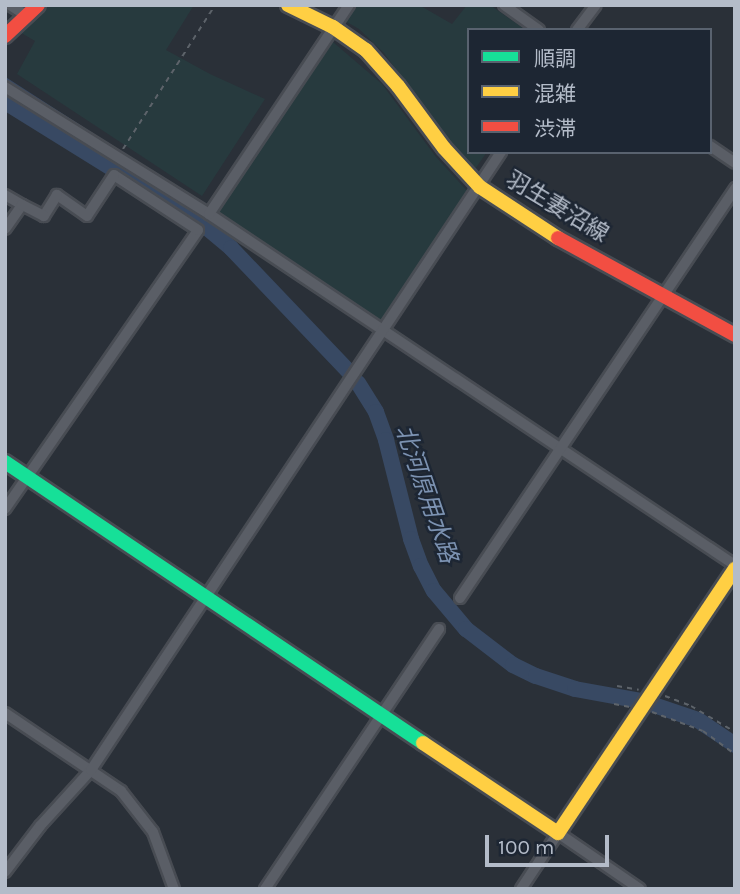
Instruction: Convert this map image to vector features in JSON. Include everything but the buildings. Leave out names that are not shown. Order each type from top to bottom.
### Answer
[{"type":"street","points":[[10,5],[33,10]]},
{"type":"street","name":"羽生妻沼線","points":[[288,5],[352,38],[382,66],[444,148],[480,187],[533,224],[735,335]]},
{"type":"street","points":[[209,214],[349,5]]},
{"type":"street","points":[[504,5],[537,28]]},
{"type":"street","points":[[579,28],[596,5]]},
{"type":"street","points":[[5,36],[33,10]]},
{"type":"street","points":[[5,87],[209,214],[735,567],[521,889]]},
{"type":"street","points":[[712,147],[735,163]]},
{"type":"street","points":[[5,872],[40,825],[91,770],[500,154]]},
{"type":"street","points":[[5,195],[44,216],[57,195],[87,216],[114,175],[198,230],[5,509]]},
{"type":"street","points":[[460,598],[735,188]]},
{"type":"street","points":[[5,229],[22,205]]},
{"type":"street","points":[[5,462],[640,889]]},
{"type":"street","points":[[265,889],[439,629]]},
{"type":"street","points":[[5,713],[121,791],[153,832],[174,889]]},
{"type":"path","points":[[117,158],[215,5]]},
{"type":"path","points":[[617,686],[652,692],[691,706],[735,732]]},
{"type":"path","points":[[614,704],[641,709],[688,724],[719,741],[735,754]]},
{"type":"green space","points":[[44,5],[194,5],[166,50],[265,99],[202,196],[17,74],[35,41],[18,31]]},
{"type":"green space","points":[[344,5],[419,5],[452,24],[467,5],[490,5],[523,28],[467,28],[467,154],[486,154],[475,169],[446,138],[384,53],[359,29],[338,17]]},
{"type":"green space","points":[[333,42],[382,84],[436,157],[470,194],[384,325],[216,213]]},
{"type":"waterway","points":[[5,78],[150,171]]},
{"type":"waterway","name":"北河原用水路","points":[[5,102],[205,226],[231,248],[349,372]]},
{"type":"waterway","name":"北河原用水路","points":[[358,383],[376,412],[386,440],[411,539],[421,566],[434,591],[466,629],[513,665],[536,676],[575,689],[642,701]]},
{"type":"waterway","name":"北河原用水路","points":[[651,704],[698,720],[735,745]]},
{"type":"traffic: fast","points":[[5,462],[423,743]]},
{"type":"traffic: slow","points":[[288,5],[333,27],[366,50],[398,86],[444,148],[480,187],[558,238]]},
{"type":"traffic: slow","points":[[423,743],[558,833],[735,569]]},
{"type":"traffic: jam","points":[[5,36],[38,5]]},
{"type":"traffic: jam","points":[[558,238],[735,335]]}]
